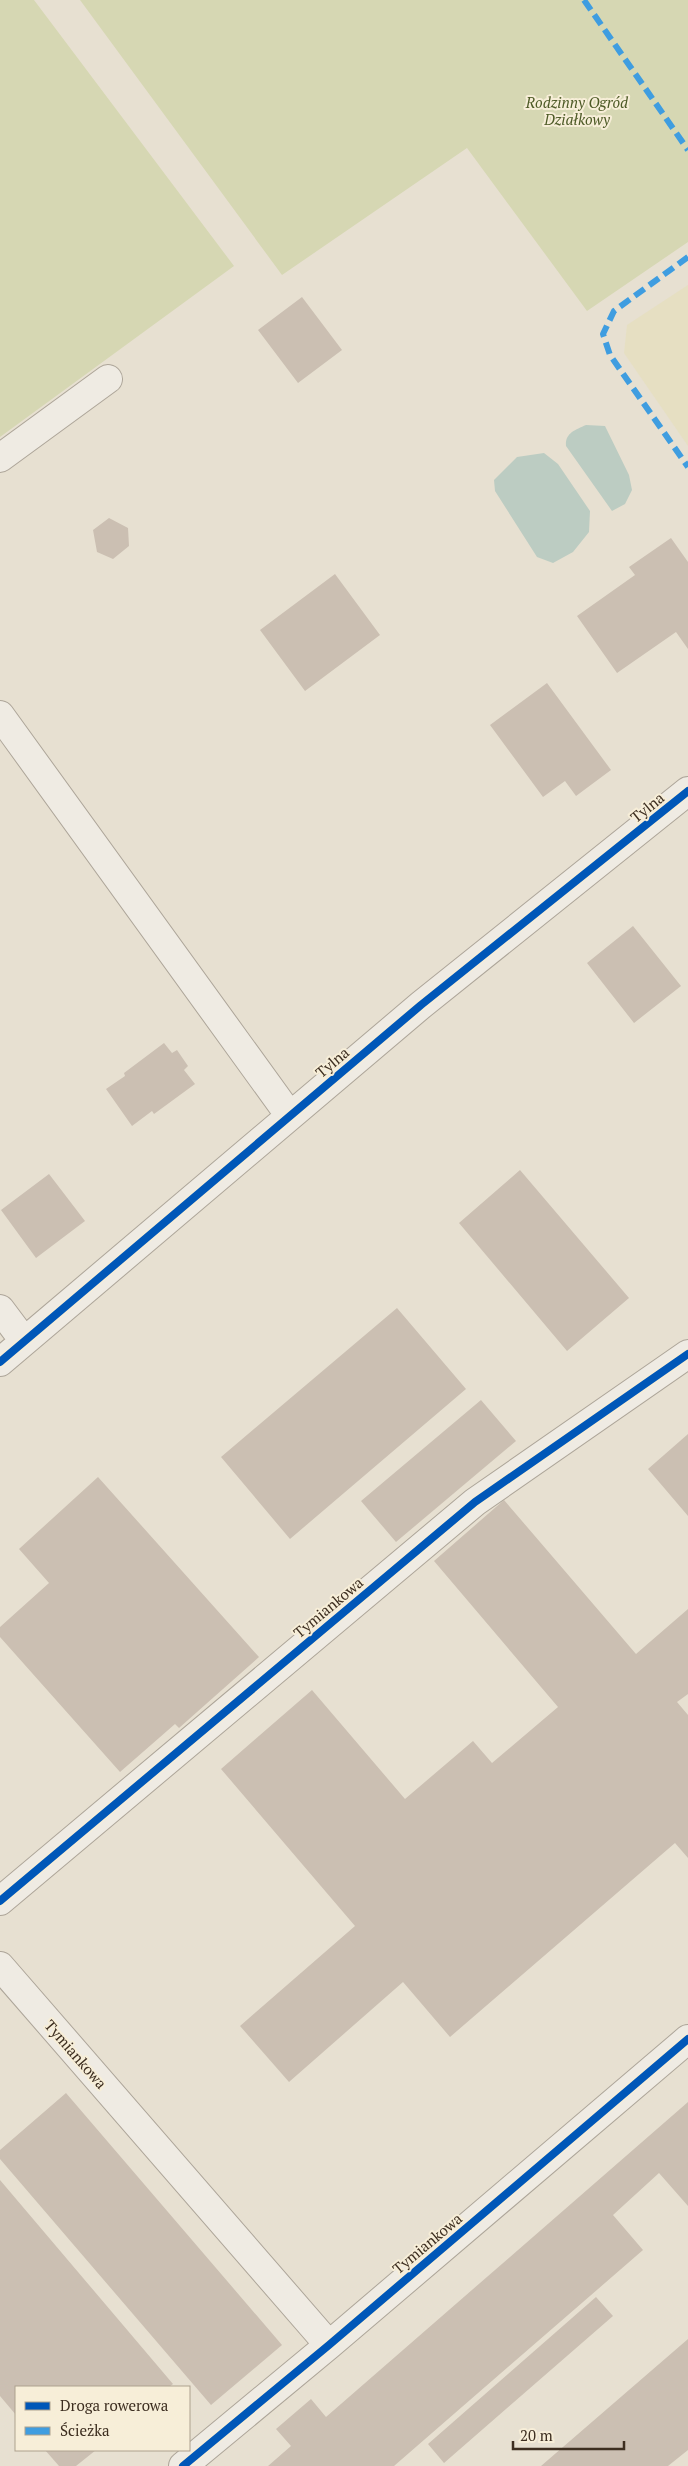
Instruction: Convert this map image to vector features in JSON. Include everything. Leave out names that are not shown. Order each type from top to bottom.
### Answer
[{"type":"street","points":[[0,458],[108,379]]},
{"type":"street","points":[[0,715],[290,1116]]},
{"type":"street","name":"Tylna","points":[[0,1362],[421,1005],[688,791]]},
{"type":"street","points":[[0,1310],[24,1341]]},
{"type":"street","name":"Tymiankowa","points":[[0,1901],[475,1502],[688,1354]]},
{"type":"street","name":"Tymiankowa","points":[[0,1966],[328,2345]]},
{"type":"street","name":"Tymiankowa","points":[[183,2466],[688,2038]]},
{"type":"shaded area","points":[[688,285],[688,446],[624,353],[627,325]]},
{"type":"shaded area","points":[[586,425],[605,426],[629,475],[632,490],[625,504],[612,511],[566,446],[569,435]]},
{"type":"shaded area","points":[[544,453],[558,464],[590,511],[589,532],[573,552],[553,563],[537,557],[495,491],[494,480],[517,457]]},
{"type":"green space","points":[[0,0],[34,0],[234,266],[0,437]]},
{"type":"green space","name":"Rodzinny Ogród Działkowy","points":[[80,0],[688,0],[688,242],[587,311],[467,148],[282,275]]},
{"type":"building","points":[[302,297],[342,350],[298,383],[258,330]]},
{"type":"building","points":[[109,518],[128,528],[129,546],[113,559],[97,552],[93,530]]},
{"type":"building","points":[[671,538],[688,562],[688,649],[676,632],[617,673],[577,616],[635,575],[629,567]]},
{"type":"building","points":[[335,574],[380,635],[305,691],[260,630]]},
{"type":"building","points":[[547,683],[611,770],[576,796],[565,781],[543,797],[490,725]]},
{"type":"building","points":[[633,926],[681,986],[634,1023],[587,963]]},
{"type":"building","points":[[164,1043],[172,1053],[177,1050],[188,1066],[184,1070],[195,1084],[154,1114],[152,1111],[132,1126],[106,1089],[125,1076],[124,1073]]},
{"type":"building","points":[[520,1170],[629,1298],[567,1351],[459,1223]]},
{"type":"building","points":[[49,1174],[85,1221],[36,1258],[1,1210]]},
{"type":"building","points":[[397,1308],[466,1389],[290,1539],[221,1457]]},
{"type":"building","points":[[481,1400],[516,1441],[396,1542],[361,1501]]},
{"type":"building","points":[[688,1434],[688,1516],[648,1469]]},
{"type":"building","points":[[98,1477],[259,1657],[179,1728],[175,1724],[120,1772],[0,1637],[0,1627],[49,1583],[19,1549]]},
{"type":"building","points":[[504,1500],[636,1654],[688,1609],[688,1694],[677,1702],[688,1715],[688,1858],[675,1843],[450,2037],[403,1982],[289,2082],[240,2026],[355,1926],[221,1769],[312,1690],[405,1799],[473,1741],[492,1763],[558,1707],[434,1561]]},
{"type":"building","points":[[66,2093],[282,2345],[211,2405],[0,2159],[0,2150]]},
{"type":"building","points":[[688,2102],[688,2206],[659,2173],[613,2215],[643,2250],[394,2466],[268,2466],[291,2446],[276,2429],[311,2399],[326,2417]]},
{"type":"building","points":[[0,2180],[173,2384],[170,2386],[15,2386],[15,2414],[0,2396]]},
{"type":"building","points":[[596,2297],[613,2316],[444,2463],[428,2444]]},
{"type":"building","points":[[688,2339],[688,2450],[668,2466],[541,2466]]},
{"type":"building","points":[[46,2451],[95,2451],[76,2466],[59,2466]]},
{"type":"marked path","points":[[584,0],[688,150]]},
{"type":"marked path","points":[[688,257],[614,311],[603,334],[610,355],[688,467]]},
{"type":"cycle path","points":[[0,1362],[421,1005],[688,791]]},
{"type":"cycle path","points":[[0,1901],[475,1502],[688,1354]]},
{"type":"cycle path","points":[[183,2466],[329,2345],[688,2039]]}]
